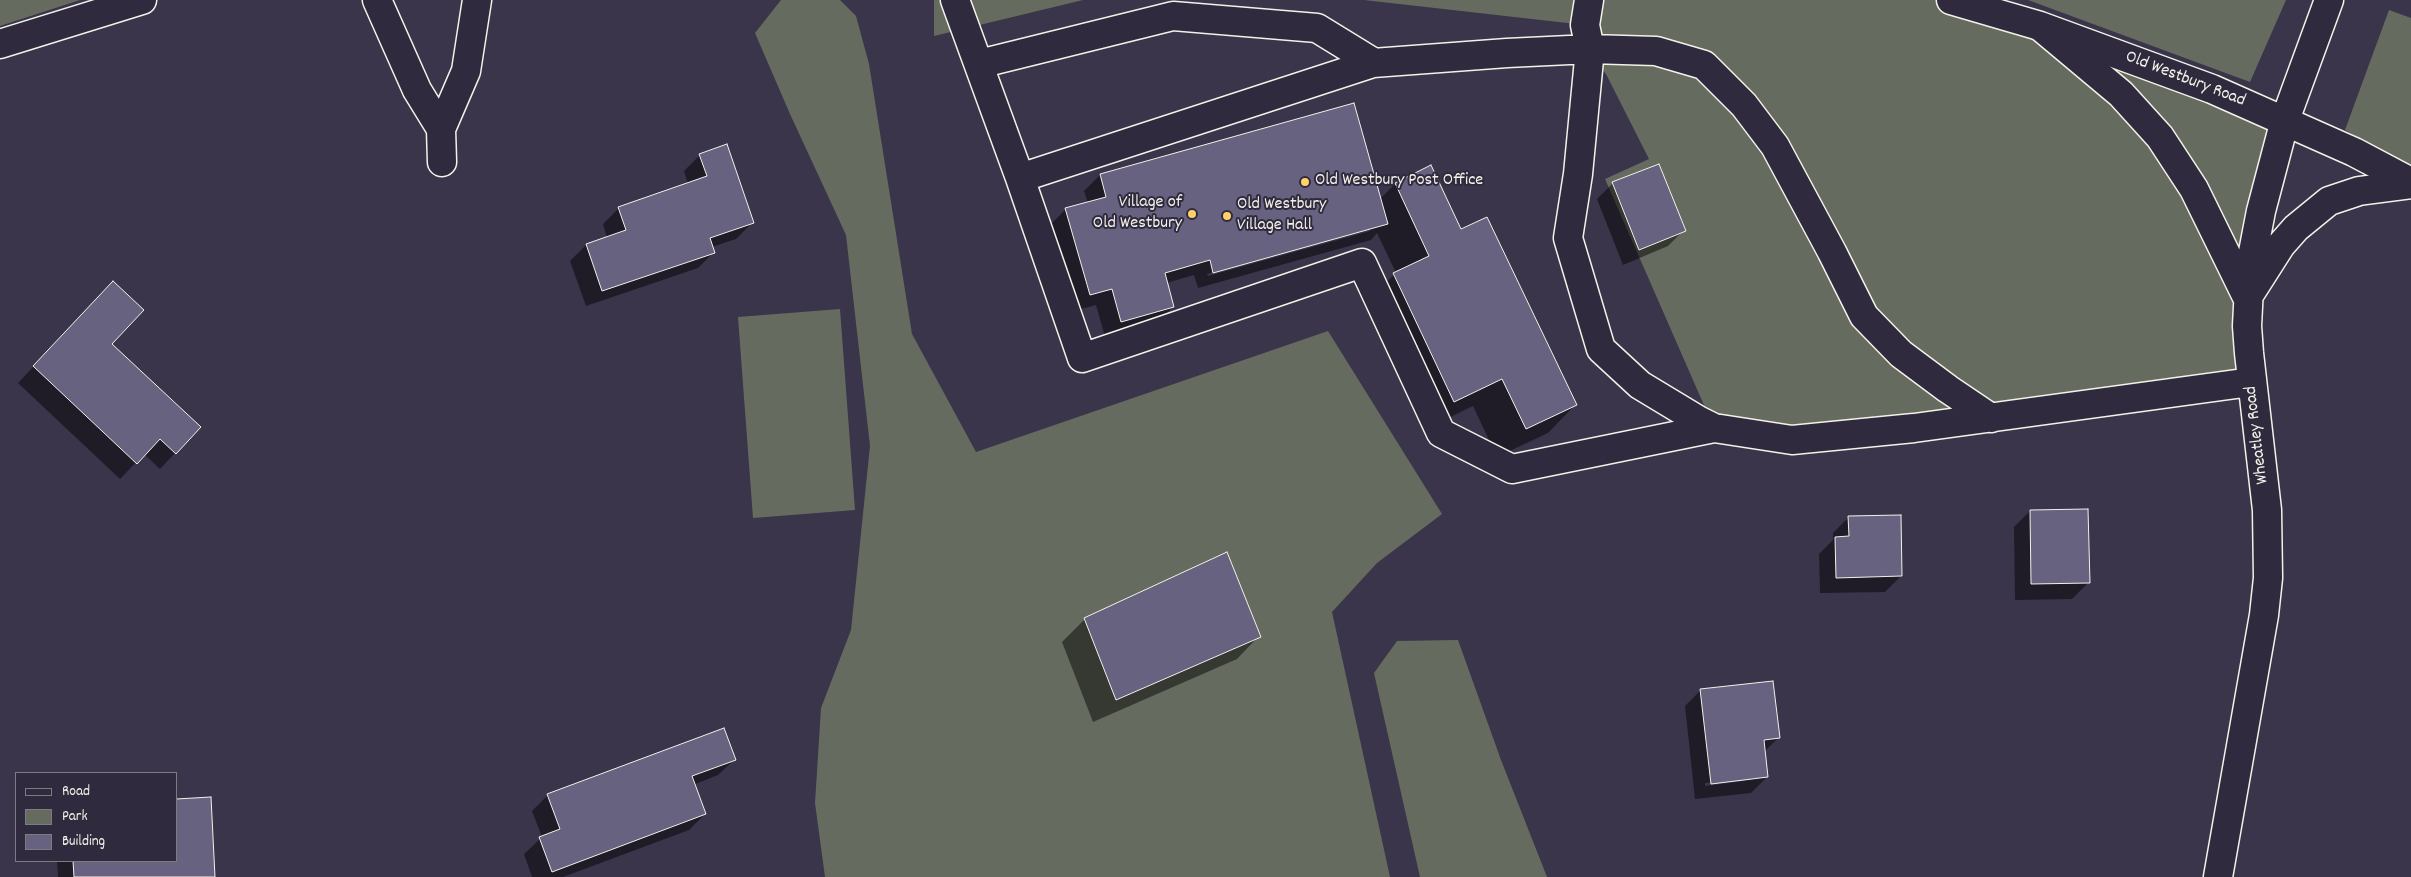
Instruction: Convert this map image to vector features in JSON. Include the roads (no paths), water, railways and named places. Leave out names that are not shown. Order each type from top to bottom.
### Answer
[{"type":"street","points":[[0,44],[142,0]]},
{"type":"street","points":[[377,0],[417,90],[442,128]]},
{"type":"street","points":[[442,162],[442,128],[466,71],[478,0]]},
{"type":"street","points":[[955,0],[1020,178],[1082,358],[1362,263],[1441,433],[1512,469],[1714,428],[1792,440],[1991,418],[2251,382]]},
{"type":"street","points":[[1589,0],[1585,25],[1590,49],[1578,174],[1568,238],[1601,349],[1640,385],[1714,428]]},
{"type":"street","name":"Old Westbury Road","points":[[1951,0],[2040,26],[2212,89],[2286,120],[2411,183]]},
{"type":"street","name":"Wheatley Road","points":[[2218,877],[2264,615],[2268,578],[2267,510],[2251,382],[2248,298],[2250,268],[2261,211],[2286,120],[2325,11]]},
{"type":"street","points":[[979,64],[1173,16],[1317,28],[1374,63]]},
{"type":"street","points":[[2040,26],[2121,94],[2160,137],[2194,189],[2248,298]]},
{"type":"street","points":[[1020,178],[1374,63],[1590,49],[1656,51],[1704,65],[1744,105],[1775,146],[1864,316],[1902,354],[1948,389],[1991,418]]},
{"type":"street","points":[[2248,298],[2282,245],[2296,228],[2324,205],[2343,195],[2411,183]]},
{"type":"place","name":"Old Westbury Post Office","points":[[1305,182]]},
{"type":"place","name":"Village of Old Westbury","points":[[1192,214]]},
{"type":"place","name":"Old Westbury Village Hall","points":[[1227,216]]}]
